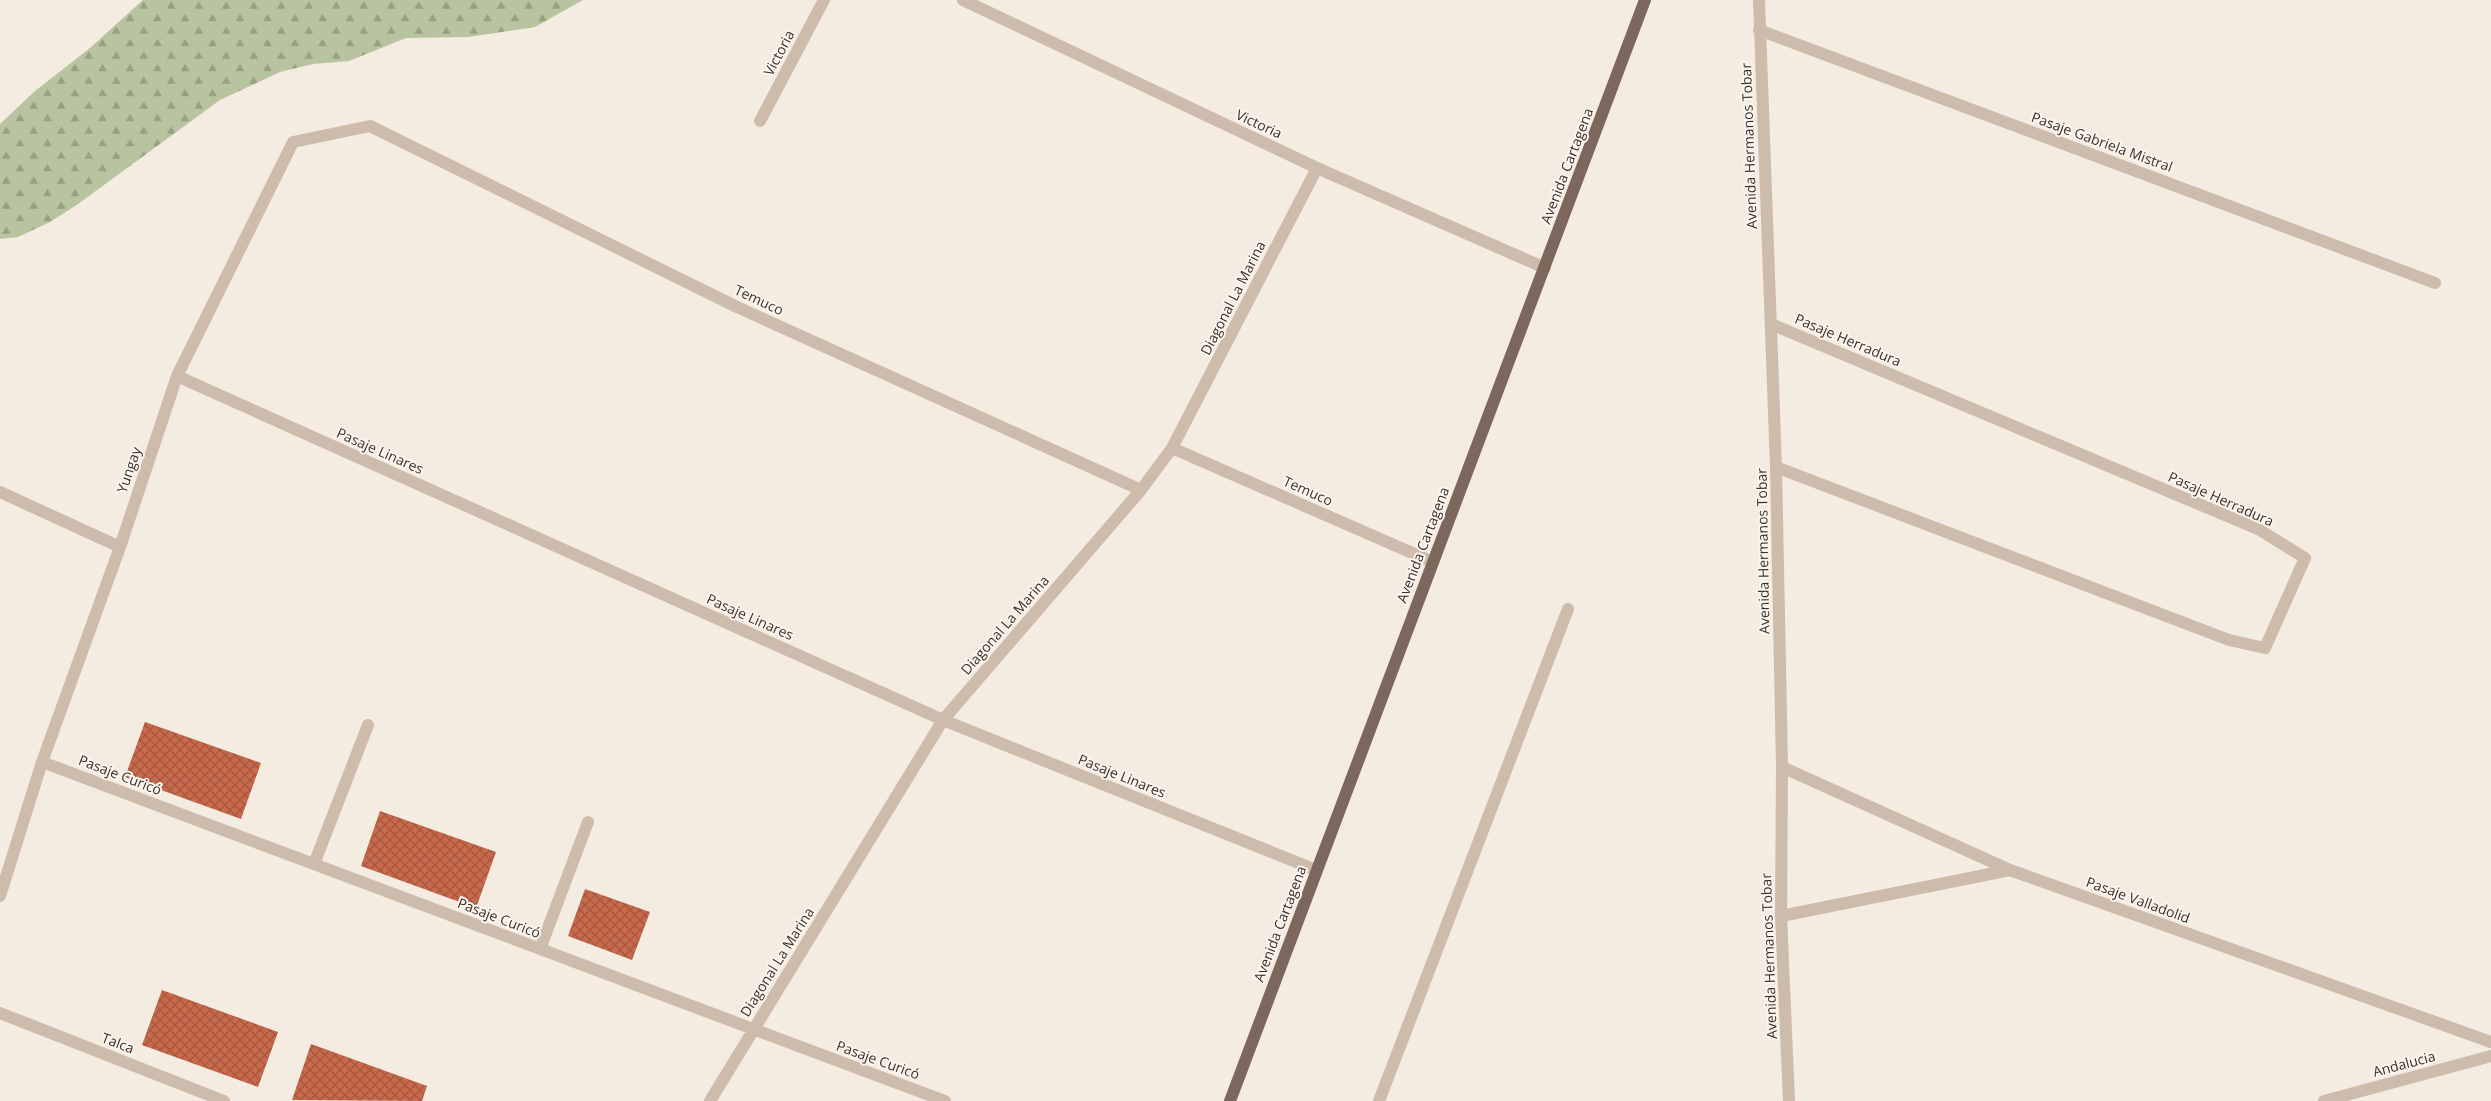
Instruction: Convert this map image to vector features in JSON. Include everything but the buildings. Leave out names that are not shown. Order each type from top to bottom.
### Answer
[{"type":"main road","name":"Avenida Cartagena","points":[[1230,1101],[1646,0]]},
{"type":"street","name":"Victoria","points":[[760,121],[824,0]]},
{"type":"street","name":"Victoria","points":[[964,0],[1317,168],[1545,268]]},
{"type":"street","name":"Avenida Hermanos Tobar","points":[[1759,0],[1776,467],[1782,767],[1781,916],[1788,1101]]},
{"type":"street","name":"Pasaje Gabriela Mistral","points":[[1759,30],[2435,283]]},
{"type":"street","name":"Yungay","points":[[0,896],[42,762],[120,547],[177,376],[293,142],[370,126]]},
{"type":"street","name":"Temuco","points":[[370,126],[737,307],[1141,490]]},
{"type":"street","name":"Diagonal La Marina","points":[[710,1101],[943,720],[1141,490],[1172,448],[1317,168]]},
{"type":"street","name":"Pasaje Herradura","points":[[1771,324],[2258,529],[2305,558],[2265,648],[2229,640],[1776,467]]},
{"type":"street","name":"Pasaje Linares","points":[[177,376],[943,720],[1316,870]]},
{"type":"street","name":"Temuco","points":[[1172,448],[1433,562]]},
{"type":"street","points":[[0,492],[120,547]]},
{"type":"street","points":[[1379,1101],[1568,609]]},
{"type":"street","points":[[314,864],[368,725]]},
{"type":"street","name":"Pasaje Curicó","points":[[42,762],[945,1101]]},
{"type":"street","name":"Pasaje Valladolid","points":[[1782,767],[2010,870],[2491,1042]]},
{"type":"street","points":[[540,949],[588,822]]},
{"type":"street","points":[[1781,916],[2010,870]]},
{"type":"street","name":"Talca","points":[[0,1013],[224,1101]]},
{"type":"street","name":"Andalucia","points":[[2324,1101],[2491,1056]]},
{"type":"green space","points":[[143,0],[583,0],[535,27],[468,37],[406,38],[349,61],[313,64],[280,72],[220,100],[78,204],[50,222],[18,237],[0,239],[0,124],[35,91],[90,48]]}]
